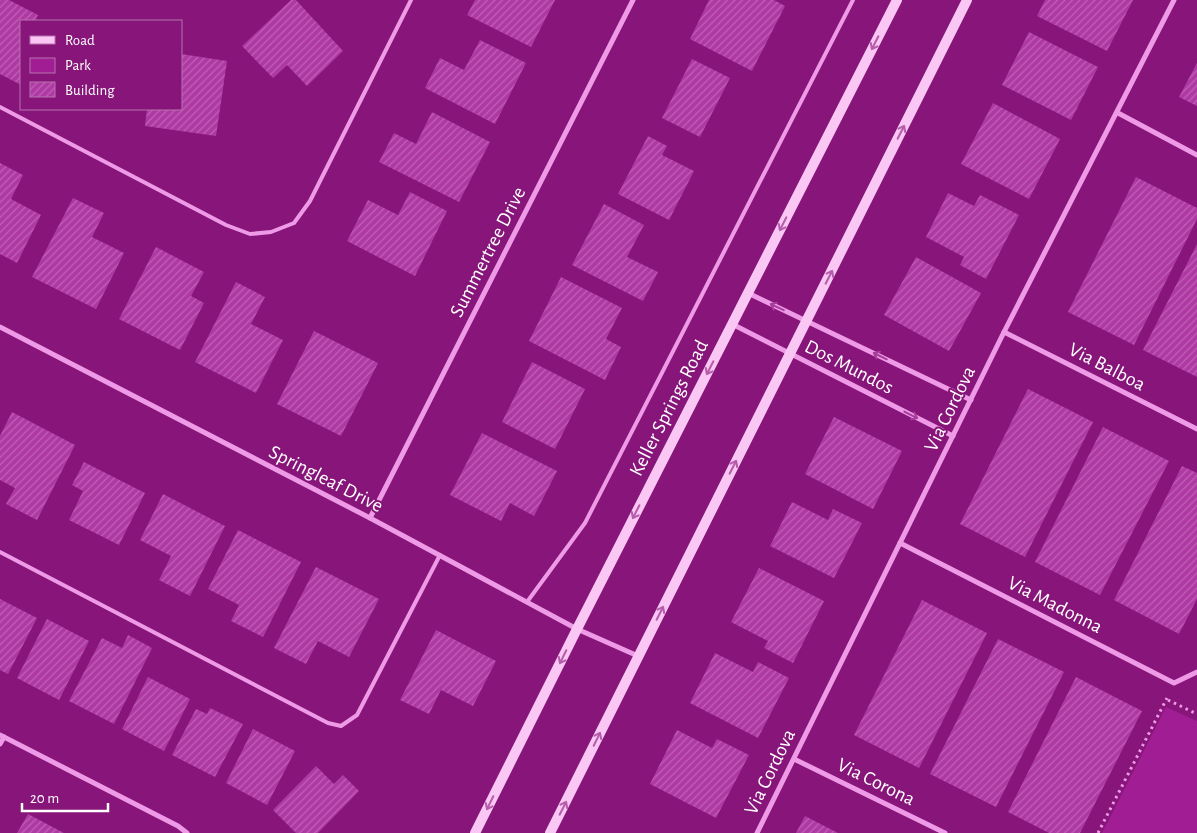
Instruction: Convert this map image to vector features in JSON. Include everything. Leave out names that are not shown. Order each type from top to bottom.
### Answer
[{"type":"main road","name":"Keller Springs Road","points":[[475,833],[897,0]]},
{"type":"main road","points":[[550,833],[967,0]]},
{"type":"street","name":"Summertree Drive","points":[[370,518],[633,0]]},
{"type":"street","name":"Via Cordova","points":[[757,833],[1004,332],[1118,113],[1174,0]]},
{"type":"street","points":[[1118,113],[1197,155]]},
{"type":"street","name":"Dos Mundos","points":[[748,293],[971,400]]},
{"type":"street","name":"Dos Mundos","points":[[732,324],[953,436]]},
{"type":"street","name":"Springleaf Drive","points":[[0,327],[370,518],[577,629],[638,656]]},
{"type":"street","name":"Via Balboa","points":[[1004,332],[1197,429]]},
{"type":"street","name":"Via Madonna","points":[[900,543],[1174,683]]},
{"type":"street","points":[[1174,683],[1197,672]]},
{"type":"street","points":[[0,744],[2,736],[178,826],[187,833]]},
{"type":"street","name":"Via Corona","points":[[794,759],[945,833]]},
{"type":"lane","points":[[0,108],[226,225],[250,234],[271,232],[294,223],[310,201],[411,0]]},
{"type":"lane","points":[[527,602],[585,523],[853,0]]},
{"type":"lane","points":[[0,552],[328,723],[341,726],[357,715],[440,555]]},
{"type":"path","points":[[1098,833],[1174,683]]},
{"type":"path","points":[[1166,699],[1197,714]]},
{"type":"green space","points":[[1166,707],[1197,721],[1197,833],[1102,833]]},
{"type":"building","points":[[0,0],[9,0],[38,15],[36,20],[20,20],[20,84],[0,74]]},
{"type":"building","points":[[291,0],[296,0],[343,51],[307,86],[287,65],[273,78],[242,46]]},
{"type":"building","points":[[475,0],[555,0],[531,47],[467,15]]},
{"type":"building","points":[[709,0],[774,0],[785,6],[752,71],[690,39]]},
{"type":"building","points":[[1045,0],[1133,0],[1107,51],[1037,16]]},
{"type":"building","points":[[1029,32],[1098,67],[1071,120],[1002,85]]},
{"type":"building","points":[[480,40],[526,63],[495,124],[425,88],[440,58],[464,70]]},
{"type":"building","points":[[182,54],[227,61],[216,136],[145,126],[147,110],[182,110]]},
{"type":"building","points":[[692,59],[730,78],[700,137],[662,118]]},
{"type":"building","points":[[1197,63],[1197,106],[1179,97]]},
{"type":"building","points":[[993,103],[1060,139],[1029,199],[961,164]]},
{"type":"building","points":[[432,112],[490,142],[459,202],[379,162],[394,133],[416,144]]},
{"type":"building","points":[[648,136],[667,146],[662,155],[694,171],[669,220],[618,194]]},
{"type":"building","points":[[0,163],[23,175],[11,199],[41,215],[17,263],[0,254]]},
{"type":"building","points":[[1136,177],[1197,208],[1197,219],[1134,345],[1068,312]]},
{"type":"building","points":[[410,192],[447,211],[415,276],[347,241],[368,200],[398,215]]},
{"type":"building","points":[[948,193],[974,206],[980,195],[1019,215],[986,279],[960,265],[964,257],[926,237]]},
{"type":"building","points":[[73,198],[104,213],[92,237],[124,253],[96,309],[32,277]]},
{"type":"building","points":[[604,204],[644,225],[627,257],[658,272],[643,301],[572,265]]},
{"type":"building","points":[[1197,244],[1197,377],[1143,350]]},
{"type":"building","points":[[156,247],[204,272],[191,296],[204,303],[180,350],[119,319]]},
{"type":"building","points":[[916,257],[981,293],[949,351],[884,315]]},
{"type":"building","points":[[561,277],[622,308],[606,339],[621,347],[605,380],[529,341]]},
{"type":"building","points":[[236,282],[265,297],[251,324],[283,340],[256,393],[195,362]]},
{"type":"building","points":[[314,331],[378,363],[341,436],[277,404]]},
{"type":"building","points":[[532,362],[585,389],[555,449],[502,422]]},
{"type":"building","points":[[1028,389],[1093,422],[1025,557],[960,524]]},
{"type":"building","points":[[12,412],[75,445],[37,520],[6,504],[15,488],[0,480],[0,436]]},
{"type":"building","points":[[834,417],[902,451],[873,509],[805,474]]},
{"type":"building","points":[[1103,427],[1169,461],[1100,595],[1035,562]]},
{"type":"building","points":[[482,433],[557,471],[534,516],[510,503],[501,521],[450,495]]},
{"type":"building","points":[[84,462],[145,493],[119,545],[69,520],[83,491],[72,485]]},
{"type":"building","points":[[1182,466],[1197,473],[1197,599],[1179,634],[1114,600]]},
{"type":"building","points":[[163,494],[225,526],[190,596],[159,580],[171,556],[140,540]]},
{"type":"building","points":[[792,502],[828,520],[833,509],[862,523],[834,578],[770,546]]},
{"type":"building","points":[[238,530],[301,562],[263,637],[231,621],[239,605],[208,589]]},
{"type":"building","points":[[316,567],[379,599],[349,657],[318,641],[306,664],[274,648]]},
{"type":"building","points":[[759,568],[824,601],[793,663],[764,648],[768,641],[731,622]]},
{"type":"building","points":[[0,599],[37,618],[8,674],[0,670]]},
{"type":"building","points":[[922,600],[987,633],[919,768],[854,735]]},
{"type":"building","points":[[47,619],[89,641],[59,700],[17,678]]},
{"type":"building","points":[[436,630],[496,661],[473,706],[441,690],[429,714],[400,700]]},
{"type":"building","points":[[128,635],[152,648],[114,724],[69,701],[102,638],[122,648]]},
{"type":"building","points":[[998,639],[1064,672],[996,807],[930,774]]},
{"type":"building","points":[[715,653],[753,672],[758,662],[789,678],[758,738],[690,703]]},
{"type":"building","points":[[148,677],[190,699],[164,751],[122,729]]},
{"type":"building","points":[[1076,677],[1142,711],[1080,833],[1049,833],[1008,812]]},
{"type":"building","points":[[210,708],[243,724],[215,777],[172,755],[196,709],[207,714]]},
{"type":"building","points":[[253,729],[295,751],[267,805],[226,783]]},
{"type":"building","points":[[677,730],[712,748],[717,739],[749,755],[716,818],[650,784]]},
{"type":"building","points":[[316,766],[334,784],[343,775],[359,791],[318,833],[296,833],[273,810]]},
{"type":"building","points":[[28,814],[64,833],[17,833]]},
{"type":"building","points":[[805,816],[838,833],[796,833]]}]
